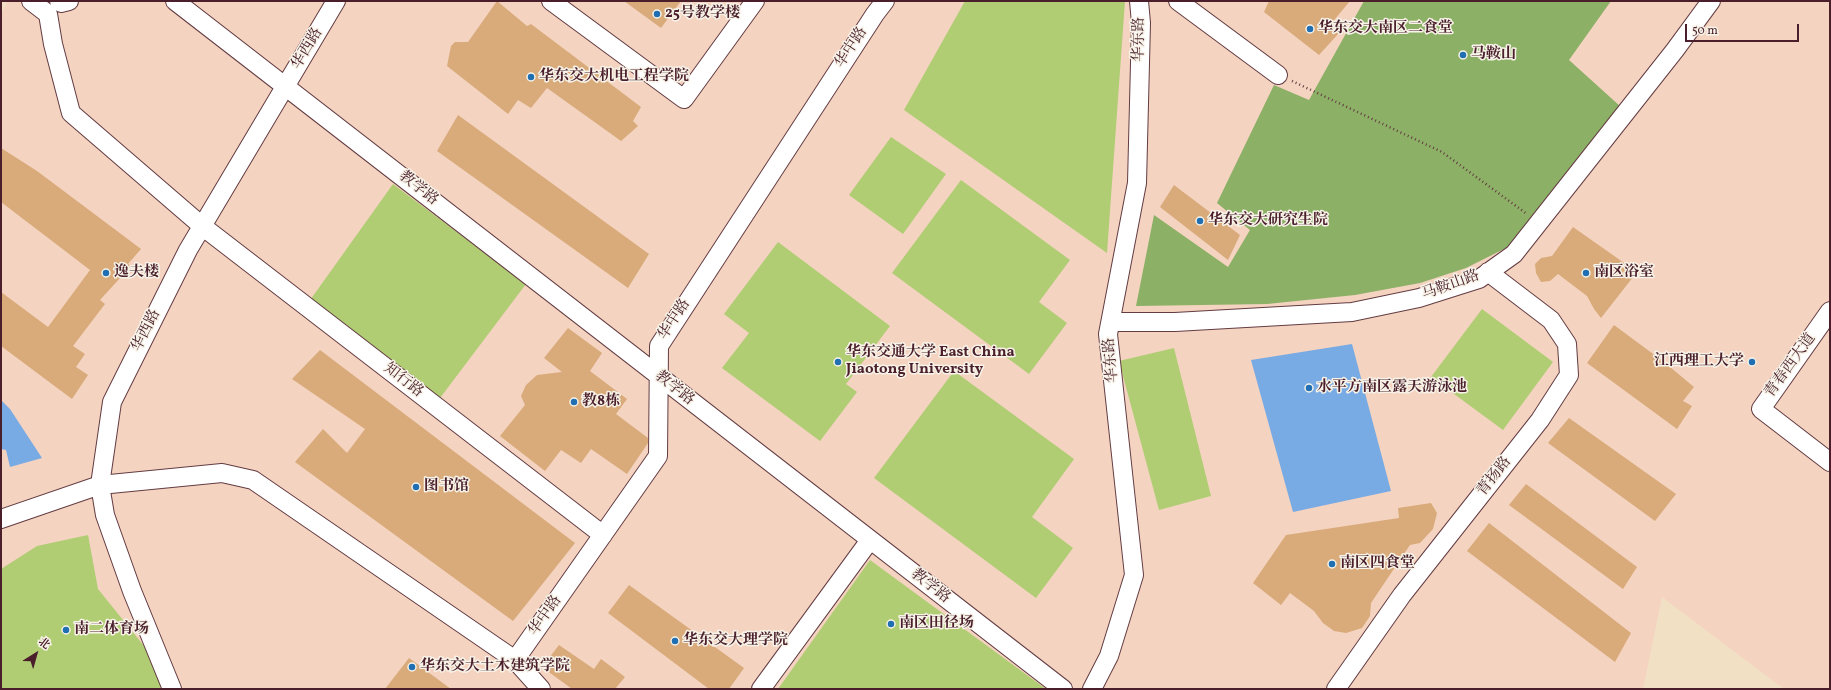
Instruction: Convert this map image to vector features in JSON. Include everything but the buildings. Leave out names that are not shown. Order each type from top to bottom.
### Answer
[{"type":"street","name":"知行路","points":[[31,1],[48,14],[53,44],[71,113],[202,226],[603,535]]},
{"type":"street","points":[[59,1],[61,3],[69,1]]},
{"type":"street","name":"教学路","points":[[175,1],[658,377],[1063,689]]},
{"type":"street","name":"华西路","points":[[172,689],[132,591],[105,515],[100,485],[112,402],[188,250],[336,1]]},
{"type":"street","points":[[551,1],[684,98],[755,1]]},
{"type":"street","name":"华中路","points":[[515,660],[658,456],[659,346],[870,20],[885,1]]},
{"type":"street","name":"华东路","points":[[1092,689],[1109,656],[1134,575],[1108,334],[1137,183],[1141,23],[1139,1]]},
{"type":"street","points":[[1178,1],[1278,75]]},
{"type":"street","name":"马鞍山路","points":[[1111,322],[1176,322],[1352,312],[1419,298],[1479,279],[1514,254],[1675,50],[1711,1]]},
{"type":"street","name":"青扬路","points":[[1336,689],[1402,596],[1540,420],[1569,375],[1567,344],[1551,320],[1488,272]]},
{"type":"street","name":"青春西大道","points":[[1830,311],[1761,409],[1830,462]]},
{"type":"street","points":[[1,519],[100,485],[222,473],[253,480],[515,660],[541,689]]},
{"type":"street","points":[[761,689],[870,540]]},
{"type":"path","points":[[1278,75],[1442,152],[1538,223]]},
{"type":"shaded area","name":"华东交通大学 East China Jiaotong University","points":[[8,1],[1830,1],[1830,689],[1784,689],[1662,597],[1643,689],[1,689],[1,14]]},
{"type":"green space","points":[[965,1],[1125,1],[1107,253],[904,110]]},
{"type":"green space","points":[[1364,1],[1611,1],[1569,60],[1621,107],[1510,246],[1466,268],[1420,283],[1355,295],[1267,304],[1136,306],[1154,215],[1228,267],[1250,230],[1217,203],[1274,85],[1309,100]]},
{"type":"green space","points":[[891,137],[946,174],[903,234],[849,195]]},
{"type":"green space","points":[[961,180],[1070,260],[1039,302],[1067,323],[1029,374],[892,273]]},
{"type":"green space","points":[[393,184],[526,284],[437,402],[308,303]]},
{"type":"green space","points":[[778,242],[890,326],[846,384],[857,392],[820,441],[722,368],[749,333],[724,314]]},
{"type":"green space","points":[[1482,309],[1553,362],[1503,430],[1431,377]]},
{"type":"green space","points":[[1174,348],[1211,496],[1159,510],[1119,361]]},
{"type":"green space","points":[[954,371],[1074,459],[1032,517],[1073,548],[1036,598],[874,478]]},
{"type":"green space","name":"南二体育场","points":[[88,535],[98,589],[165,672],[160,689],[1,689],[1,569],[37,546]]},
{"type":"green space","name":"南区田径场","points":[[870,560],[1046,689],[778,689]]},
{"type":"water","points":[[1352,344],[1391,491],[1293,512],[1251,360]]},
{"type":"water","points":[[1,400],[10,409],[42,458],[10,467],[6,450],[1,449]]},
{"type":"place","name":"25号教学楼","points":[[657,14]]},
{"type":"place","name":"华东交大南区二食堂","points":[[1310,29]]},
{"type":"place","name":"马鞍山","points":[[1463,55]]},
{"type":"place","name":"华东交大机电工程学院","points":[[531,77]]},
{"type":"place","name":"华东交大研究生院","points":[[1200,221]]},
{"type":"place","name":"逸夫楼","points":[[106,273]]},
{"type":"place","name":"南区浴室","points":[[1586,273]]},
{"type":"place","name":"华东交通大学 East China Jiaotong University","points":[[838,362]]},
{"type":"place","name":"江西理工大学","points":[[1752,362]]},
{"type":"place","name":"水平方南区露天游泳池","points":[[1309,388]]},
{"type":"place","name":"教8栋","points":[[574,402]]},
{"type":"place","name":"图书馆","points":[[416,487]]},
{"type":"place","name":"南区四食堂","points":[[1332,564]]},
{"type":"place","name":"南区田径场","points":[[891,624]]},
{"type":"place","name":"南二体育场","points":[[66,630]]},
{"type":"place","name":"华东交大理学院","points":[[675,641]]},
{"type":"place","name":"华东交大土木建筑学院","points":[[412,667]]}]
